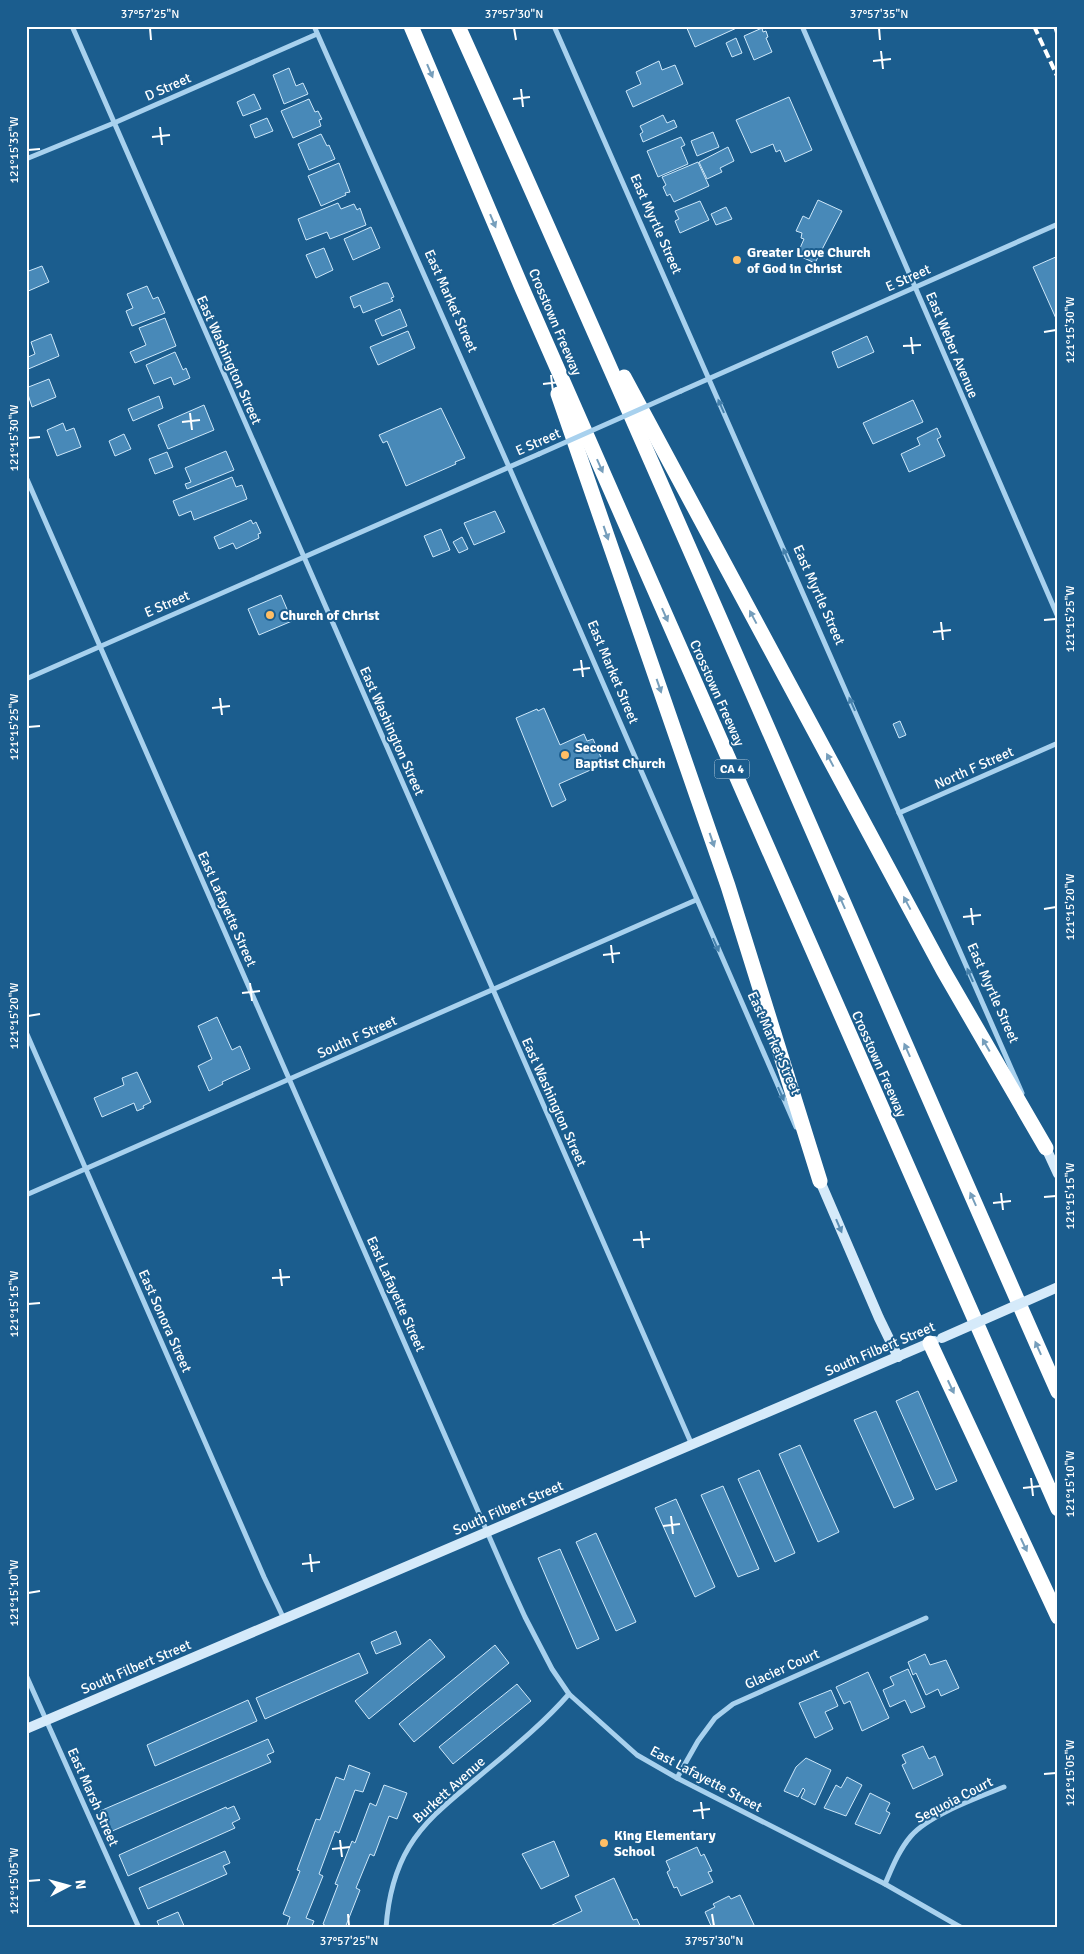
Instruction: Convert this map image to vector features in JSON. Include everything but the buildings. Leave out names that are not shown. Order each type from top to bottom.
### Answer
[{"type":"highway","name":"Crosstown Freeway","points":[[411,26],[522,288],[1058,1509]]},
{"type":"highway","points":[[458,26],[576,286],[814,837],[1058,1392]]},
{"type":"highway","points":[[576,286],[943,970],[1046,1148]]},
{"type":"highway","points":[[522,288],[728,886],[820,1181]]},
{"type":"highway","points":[[936,1340],[1058,1617]]},
{"type":"street","name":"East Washington Street","points":[[72,26],[692,1445]]},
{"type":"street","name":"East Market Street","points":[[314,26],[509,467],[879,1318],[898,1357]]},
{"type":"street","name":"East Myrtle Street","points":[[554,26],[1058,1174]]},
{"type":"street","name":"East Weber Avenue","points":[[802,26],[1058,617]]},
{"type":"street","name":"D Street","points":[[26,159],[114,123],[317,34]]},
{"type":"street","name":"E Street","points":[[26,679],[1058,224]]},
{"type":"street","name":"East Lafayette Street","points":[[26,477],[487,1532],[525,1617],[552,1669],[569,1694],[637,1755],[677,1778],[884,1884],[962,1928]]},
{"type":"street","name":"North F Street","points":[[899,813],[1058,744]]},
{"type":"street","name":"South F Street","points":[[26,1195],[696,900]]},
{"type":"street","name":"East Sonora Street","points":[[26,1032],[264,1578],[284,1619]]},
{"type":"street","name":"South Filbert Street","points":[[26,1729],[1058,1287]]},
{"type":"street","name":"Glacier Court","points":[[677,1778],[698,1741],[715,1718],[733,1704],[926,1618]]},
{"type":"street","name":"East Marsh Street","points":[[26,1675],[139,1928]]},
{"type":"street","name":"Burkett Avenue","points":[[386,1928],[392,1885],[402,1860],[420,1831],[445,1805],[547,1719],[569,1694]]},
{"type":"street","name":"Sequoia Court","points":[[884,1884],[902,1848],[920,1827],[1004,1787]]},
{"type":"railway","points":[[1034,26],[1058,78]]},
{"type":"railway","points":[[1055,26],[1058,36]]},
{"type":"place","name":"Greater Love Church of God in Christ","points":[[737,260]]},
{"type":"place","name":"Church of Christ","points":[[270,615]]},
{"type":"place","name":"Second Baptist Church","points":[[565,755]]},
{"type":"place","name":"King Elementary School","points":[[604,1843]]}]
